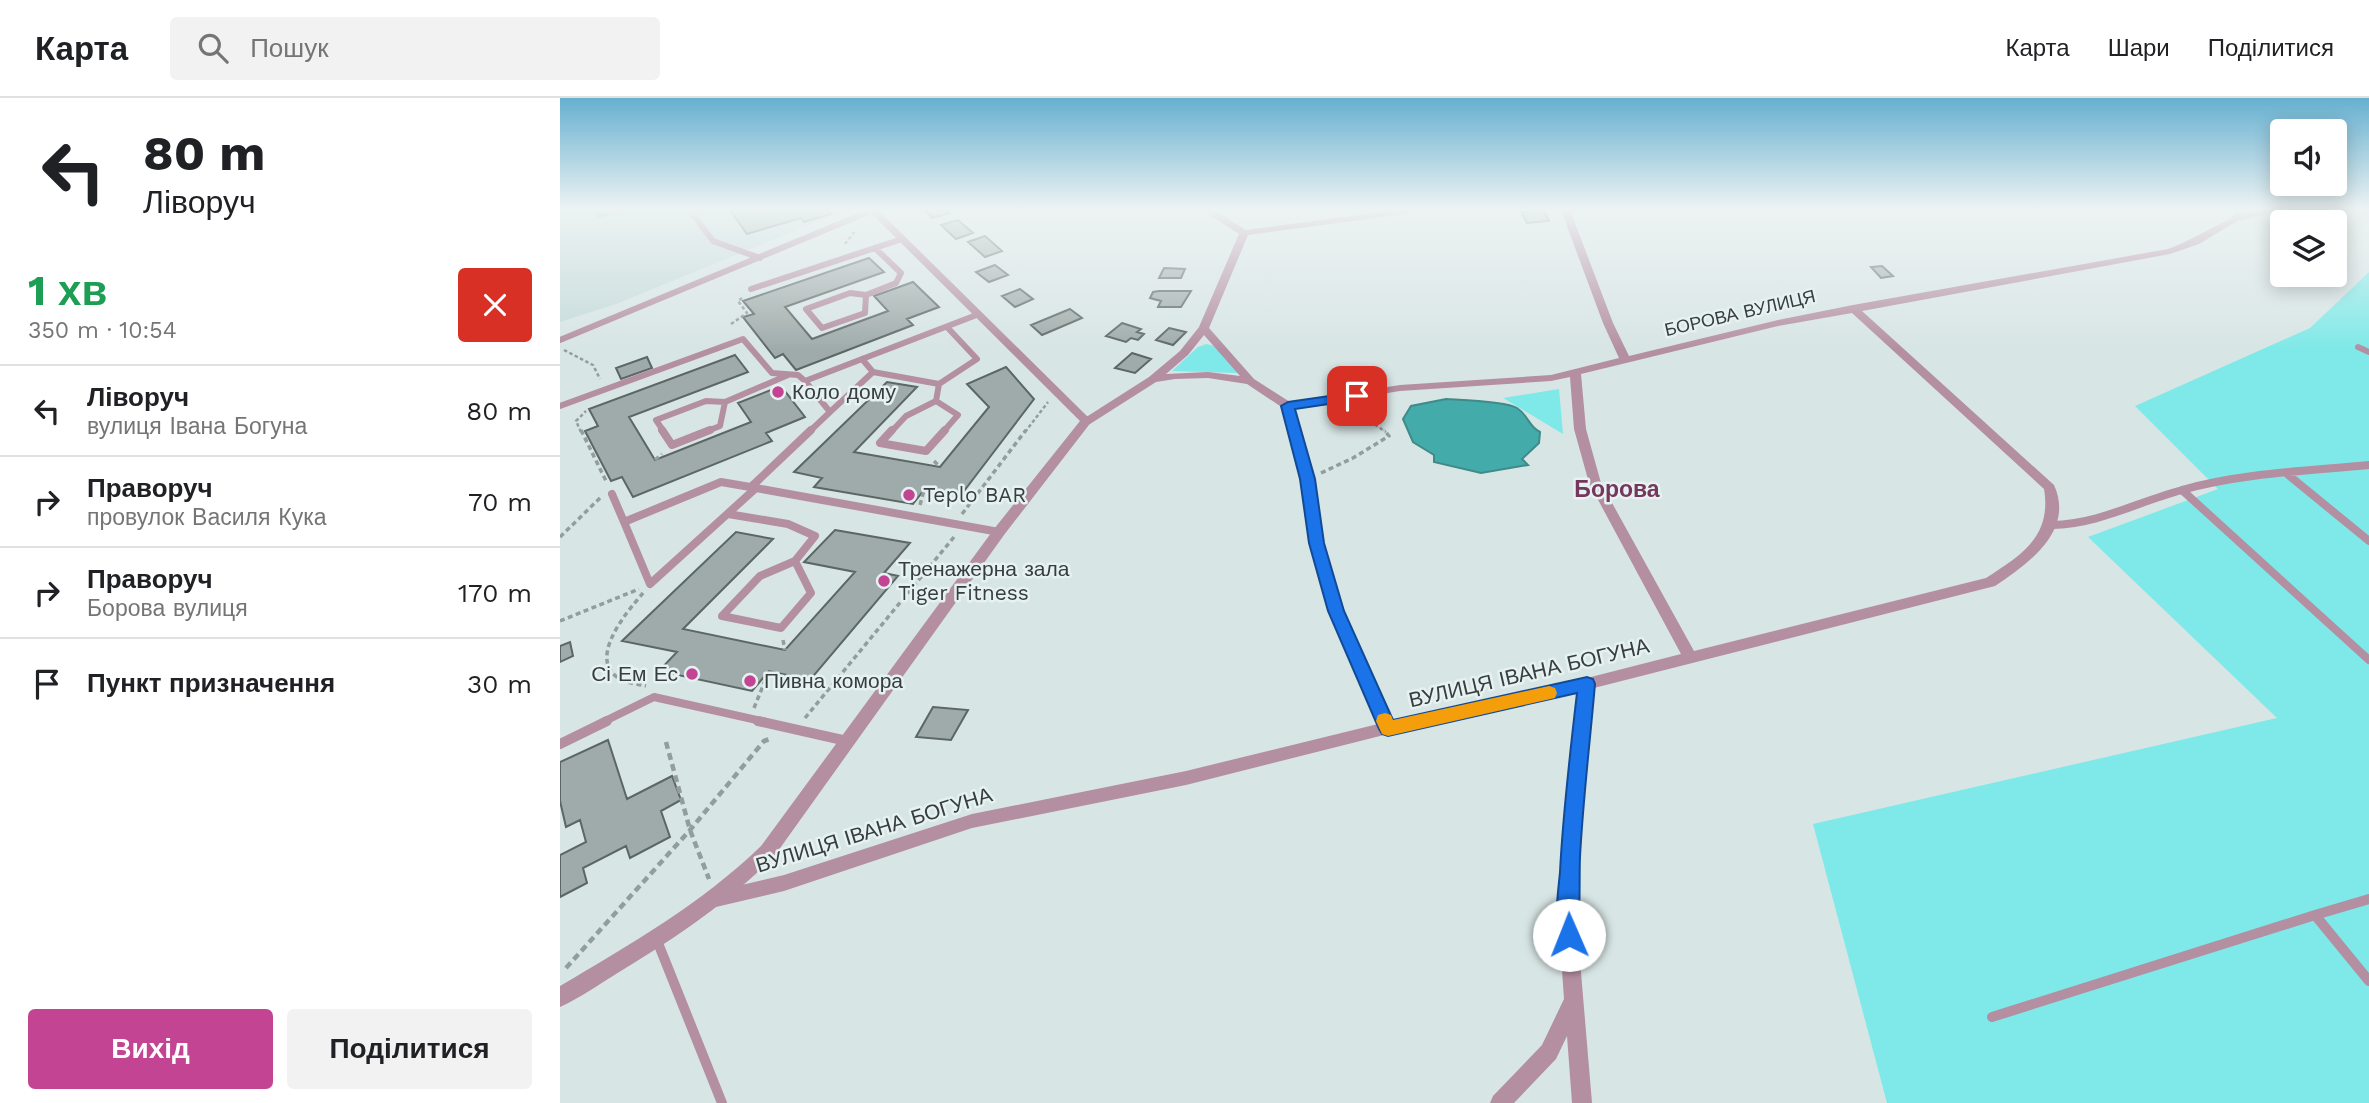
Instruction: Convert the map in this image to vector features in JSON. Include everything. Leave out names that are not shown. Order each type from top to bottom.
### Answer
[{"type":"street","points":[[920,257],[1086,421]]},
{"type":"street","points":[[716,899],[741,880],[767,852],[999,532],[1086,421],[1153,379],[1184,353],[1204,328],[1234,257]]},
{"type":"street","points":[[1582,257],[1625,359]]},
{"type":"street","name":"БОРОВА ВУЛИЦЯ","points":[[1288,406],[1400,388],[1551,378],[1853,308],[2137,257]]},
{"type":"street","points":[[1853,308],[2039,476],[2050,488],[2055,505],[2052,525]]},
{"type":"street","points":[[1204,328],[1250,381],[1288,406],[1307,479],[1316,543],[1336,611],[1388,729]]},
{"type":"street","points":[[1575,372],[1580,429],[1595,483],[1691,659]]},
{"type":"street","points":[[1153,379],[1208,375],[1250,381]]},
{"type":"street","name":"ВУЛИЦЯ ІВАНА БОГУНА","points":[[560,998],[716,899],[784,883],[972,821],[1186,778],[1587,684],[1990,582],[2020,562],[2052,525]]},
{"type":"street","points":[[1582,1103],[1567,913],[1573,810],[1587,684]]},
{"type":"street","points":[[1500,1103],[1549,1052],[1573,1002]]},
{"type":"lane","points":[[751,289],[848,257]]},
{"type":"lane","points":[[866,295],[864,313],[822,328],[806,309],[850,293],[866,295],[896,283],[901,273],[884,257]]},
{"type":"lane","points":[[560,342],[760,258]]},
{"type":"lane","points":[[805,381],[979,314]]},
{"type":"lane","points":[[862,359],[873,372],[939,384],[977,359],[947,327]]},
{"type":"lane","points":[[560,406],[743,339],[772,373],[798,374],[830,412]]},
{"type":"lane","points":[[2358,347],[2369,352]]},
{"type":"lane","points":[[611,491],[650,584],[728,514],[873,372]]},
{"type":"lane","points":[[725,402],[720,426],[672,445],[656,420],[705,401],[725,402],[791,374]]},
{"type":"lane","points":[[936,401],[939,384]]},
{"type":"lane","points":[[936,401],[958,415],[926,451],[880,443],[906,416],[936,401]]},
{"type":"lane","points":[[2052,525],[2077,526],[2182,490],[2286,473],[2369,465]]},
{"type":"lane","points":[[2286,473],[2369,541]]},
{"type":"lane","points":[[624,522],[721,482],[999,532]]},
{"type":"lane","points":[[2182,490],[2369,660]]},
{"type":"lane","points":[[728,514],[788,524],[816,536],[795,561],[760,576],[722,615],[781,628],[811,593],[795,561]]},
{"type":"lane","points":[[560,744],[654,697],[847,741]]},
{"type":"lane","points":[[1992,1017],[2369,899]]},
{"type":"lane","points":[[2315,915],[2369,981]]},
{"type":"lane","points":[[656,938],[722,1103]]},
{"type":"path","points":[[830,263],[835,257]]},
{"type":"path","points":[[731,324],[747,313],[738,301],[751,289]]},
{"type":"path","points":[[560,342],[566,353],[593,365],[596,370]]},
{"type":"path","points":[[560,537],[611,491],[576,421],[608,387]]},
{"type":"path","points":[[955,524],[1048,402]]},
{"type":"path","points":[[1307,479],[1353,458],[1389,436],[1385,430],[1373,423],[1320,402]]},
{"type":"path","points":[[566,968],[690,830],[764,741],[796,729],[964,525]]},
{"type":"path","points":[[560,621],[650,584]]},
{"type":"path","points":[[650,584],[613,634],[606,654],[610,670],[622,680],[653,688],[654,697]]},
{"type":"path","points":[[750,719],[769,671]]},
{"type":"path","points":[[666,742],[690,830],[709,878]]},
{"type":"shaded area","points":[[560,257],[731,257],[616,304],[560,322]]},
{"type":"shaded area","points":[[2369,272],[2369,1103],[1887,1103],[1813,824],[2277,718],[2088,537],[2218,489],[2135,406],[2310,328]]},
{"type":"shaded area","points":[[1206,344],[1215,346],[1238,373],[1172,371],[1198,347]]},
{"type":"shaded area","points":[[1559,389],[1563,434],[1503,398]]},
{"type":"shaded area","points":[[1446,399],[1503,404],[1521,411],[1540,432],[1539,443],[1522,459],[1528,465],[1481,473],[1434,462],[1434,455],[1413,442],[1403,419],[1411,406]]},
{"type":"building","points":[[869,258],[884,272],[785,307],[812,339],[888,311],[874,296],[913,282],[939,307],[907,319],[913,325],[796,370],[783,354],[775,358],[743,317],[754,314],[743,301]]},
{"type":"building","points":[[995,265],[1008,275],[989,282],[976,272]]},
{"type":"building","points":[[1882,266],[1893,276],[1881,278],[1871,267]]},
{"type":"building","points":[[1164,268],[1185,269],[1181,278],[1159,278]]},
{"type":"building","points":[[1020,289],[1033,299],[1015,307],[1002,296]]},
{"type":"building","points":[[1191,291],[1181,307],[1158,307],[1161,301],[1150,298],[1153,292]]},
{"type":"building","points":[[1070,309],[1082,318],[1042,335],[1031,325]]},
{"type":"building","points":[[1122,323],[1141,329],[1137,332],[1144,334],[1138,340],[1131,338],[1126,342],[1106,336]]},
{"type":"building","points":[[1169,328],[1186,332],[1173,345],[1156,340]]},
{"type":"building","points":[[1132,353],[1151,359],[1135,373],[1115,368]]},
{"type":"building","points":[[735,355],[748,372],[629,417],[655,460],[751,422],[738,403],[781,386],[805,417],[766,433],[772,441],[633,497],[622,477],[611,481],[585,431],[598,426],[589,409]]},
{"type":"building","points":[[647,357],[652,368],[621,379],[616,368]]},
{"type":"building","points":[[1006,367],[1034,399],[961,495],[924,490],[913,504],[814,487],[822,478],[794,472],[887,382],[917,387],[854,452],[940,467],[989,407],[967,384]]},
{"type":"building","points":[[835,530],[910,543],[884,573],[898,576],[810,680],[769,671],[752,691],[659,671],[677,652],[622,641],[736,532],[773,539],[683,629],[785,650],[855,572],[804,562]]},
{"type":"building","points":[[570,642],[573,656],[560,662],[560,646]]},
{"type":"building","points":[[933,707],[968,710],[951,740],[916,737]]},
{"type":"building","points":[[608,740],[627,799],[672,776],[681,800],[661,811],[670,837],[630,858],[626,846],[583,868],[587,883],[560,897],[560,855],[586,842],[580,820],[566,827],[560,801],[560,762]]},
{"type":"slow traffic","points":[[1385,721],[1388,729],[1549,693]]},
{"type":"place","name":"Коло дому","points":[[778,392]]},
{"type":"place","name":"Teplo BAR","points":[[909,495]]},
{"type":"place","name":"Тренажерна зала Tiger Fitness","points":[[884,581]]},
{"type":"place","name":"Сі Ем Ес","points":[[692,674]]},
{"type":"place","name":"Пивна комора","points":[[750,681]]},
{"type":"district","name":"Борова","points":[[1617,489]]},
{"type":"route","points":[[1357,396],[1288,406],[1307,479],[1316,543],[1336,611],[1388,729],[1587,684],[1573,810],[1567,913],[1569,935]]}]
